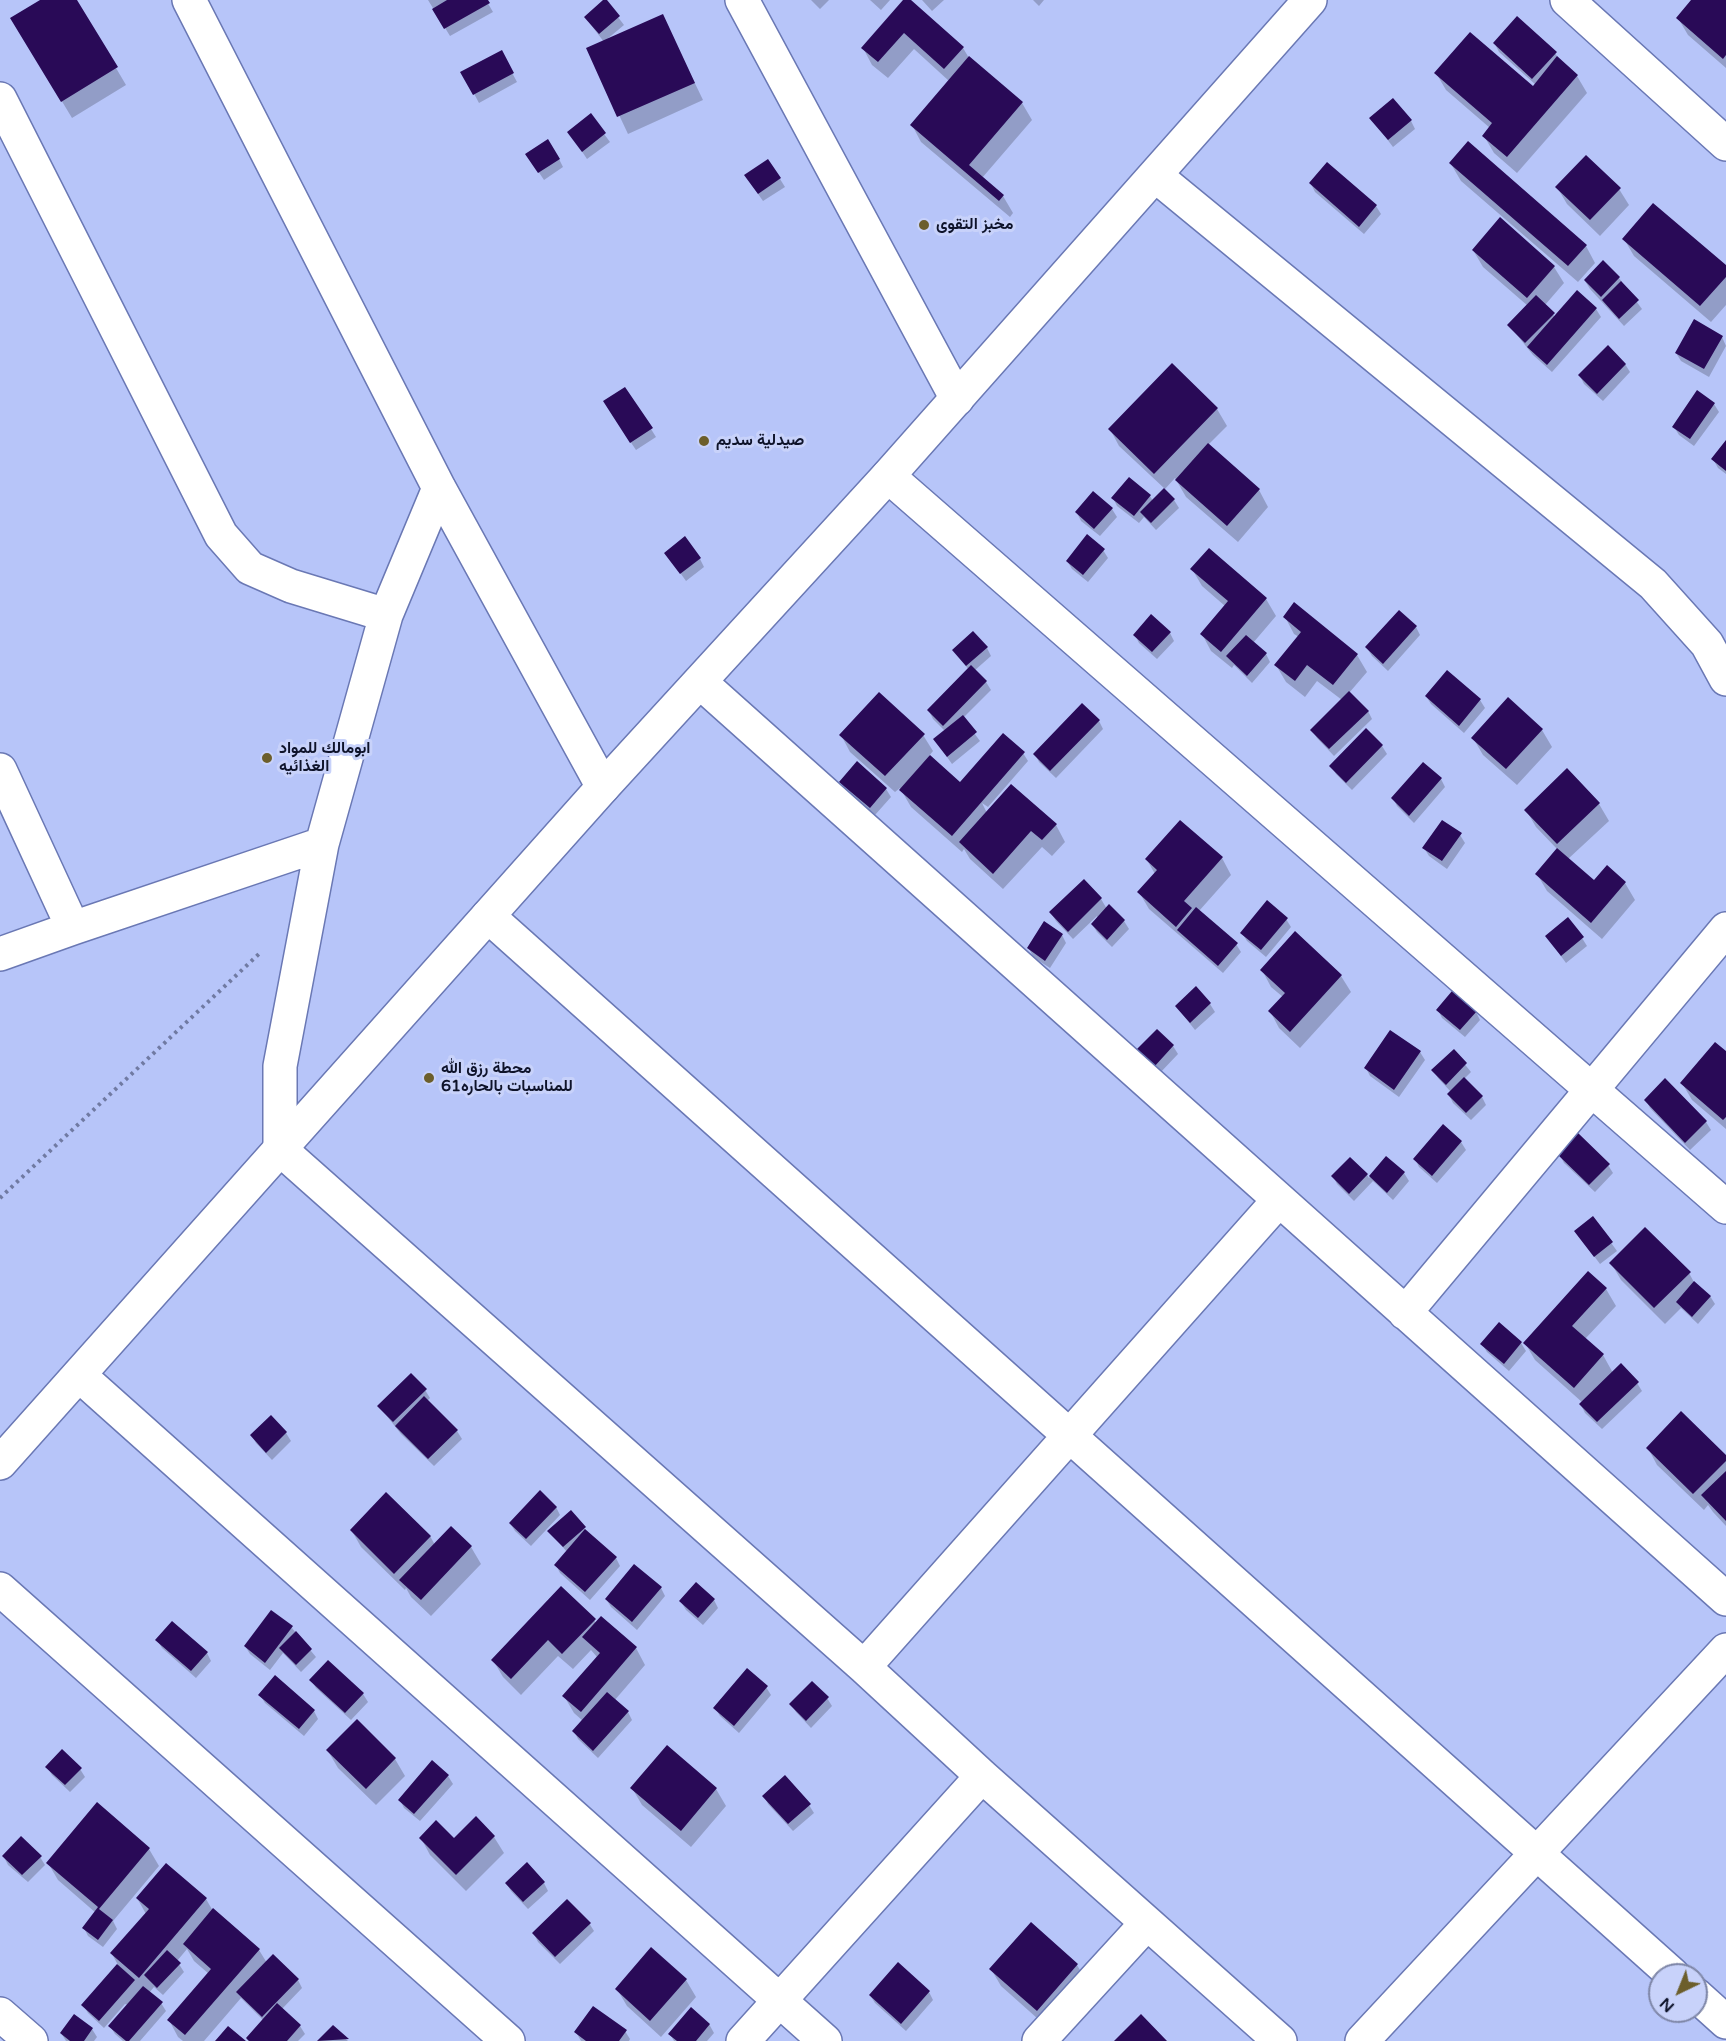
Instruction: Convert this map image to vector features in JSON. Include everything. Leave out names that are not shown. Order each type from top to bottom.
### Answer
[{"type":"street","points":[[189,0],[439,488],[603,787]]},
{"type":"street","points":[[742,0],[957,399]]},
{"type":"street","points":[[0,1463],[603,787],[957,399],[1310,0]]},
{"type":"street","points":[[1567,0],[1726,144]]},
{"type":"street","points":[[0,99],[221,535],[250,568],[291,586],[386,615]]},
{"type":"street","points":[[1156,176],[1653,584],[1707,644],[1726,679]]},
{"type":"street","points":[[888,476],[1726,1208]]},
{"type":"street","points":[[439,488],[386,615],[322,844],[280,1066],[280,1149],[864,1667],[982,1776],[1280,2041]]},
{"type":"street","points":[[700,682],[1726,1599]]},
{"type":"street","points":[[0,770],[73,928]]},
{"type":"street","points":[[0,954],[322,844]]},
{"type":"street","points":[[488,916],[1661,1963]]},
{"type":"street","points":[[1406,1313],[1726,929]]},
{"type":"street","points":[[864,1667],[1279,1200]]},
{"type":"street","points":[[79,1375],[825,2041]]},
{"type":"street","points":[[0,1589],[508,2041]]},
{"type":"street","points":[[1362,2041],[1726,1650]]},
{"type":"street","points":[[743,2041],[982,1776]]},
{"type":"street","points":[[1039,2041],[1147,1923]]},
{"type":"street","points":[[1708,2006],[1726,2022]]},
{"type":"street","points":[[0,2014],[31,2041]]},
{"type":"path","points":[[0,1198],[268,945]]},
{"type":"building","points":[[40,0],[77,0],[118,67],[61,102],[10,18]]},
{"type":"building","points":[[447,0],[488,0],[490,3],[444,29],[432,9]]},
{"type":"building","points":[[603,0],[607,0],[620,16],[599,34],[584,17]]},
{"type":"building","points":[[903,0],[911,0],[964,47],[944,69],[904,33],[878,62],[861,48]]},
{"type":"building","points":[[1691,0],[1726,0],[1726,55],[1723,59],[1676,18]]},
{"type":"building","points":[[663,14],[695,83],[617,117],[586,48]]},
{"type":"building","points":[[1517,16],[1557,52],[1532,79],[1493,43]]},
{"type":"building","points":[[1470,32],[1533,86],[1557,56],[1578,75],[1507,157],[1482,136],[1492,123],[1434,73]]},
{"type":"building","points":[[502,50],[514,73],[473,95],[460,72]]},
{"type":"building","points":[[969,56],[1023,102],[969,165],[1004,195],[999,201],[910,125]]},
{"type":"building","points":[[1393,98],[1412,120],[1388,140],[1369,118]]},
{"type":"building","points":[[591,113],[606,133],[582,152],[567,132]]},
{"type":"building","points":[[548,139],[560,159],[538,173],[525,154]]},
{"type":"building","points":[[1468,141],[1587,245],[1568,266],[1449,163]]},
{"type":"building","points":[[1586,155],[1621,188],[1590,220],[1555,187]]},
{"type":"building","points":[[768,159],[781,178],[758,194],[744,175]]},
{"type":"building","points":[[1327,162],[1377,205],[1359,227],[1309,183]]},
{"type":"building","points":[[1653,203],[1726,265],[1726,277],[1700,306],[1622,239]]},
{"type":"building","points":[[1500,217],[1555,266],[1527,298],[1472,250]]},
{"type":"building","points":[[1603,260],[1620,277],[1601,297],[1584,280]]},
{"type":"building","points":[[1621,281],[1639,300],[1619,319],[1602,300]]},
{"type":"building","points":[[1577,290],[1597,308],[1547,365],[1527,347]]},
{"type":"building","points":[[1536,295],[1555,313],[1525,343],[1507,325]]},
{"type":"building","points":[[1694,319],[1723,336],[1704,369],[1675,353]]},
{"type":"building","points":[[1608,345],[1626,364],[1597,394],[1578,375]]},
{"type":"building","points":[[1172,363],[1218,408],[1154,474],[1108,429]]},
{"type":"building","points":[[625,387],[653,428],[630,443],[603,401]]},
{"type":"building","points":[[1697,390],[1715,403],[1690,439],[1672,427]]},
{"type":"building","points":[[1726,440],[1726,471],[1711,459]]},
{"type":"building","points":[[1208,443],[1260,489],[1227,526],[1175,480]]},
{"type":"building","points":[[1129,477],[1151,495],[1134,516],[1111,498]]},
{"type":"building","points":[[1164,488],[1175,499],[1151,523],[1140,512]]},
{"type":"building","points":[[1093,491],[1113,508],[1094,529],[1075,512]]},
{"type":"building","points":[[1087,534],[1105,549],[1083,575],[1066,561]]},
{"type":"building","points":[[685,536],[701,558],[680,574],[664,553]]},
{"type":"building","points":[[1209,548],[1267,598],[1221,652],[1200,634],[1228,601],[1190,569]]},
{"type":"building","points":[[1294,602],[1358,654],[1333,685],[1307,665],[1295,681],[1274,665],[1301,632],[1283,617]]},
{"type":"building","points":[[1399,610],[1417,626],[1383,664],[1365,647]]},
{"type":"building","points":[[1151,614],[1171,632],[1152,652],[1133,635]]},
{"type":"building","points":[[973,631],[988,647],[966,666],[952,650]]},
{"type":"building","points":[[1246,635],[1267,653],[1247,676],[1226,656]]},
{"type":"building","points":[[971,665],[987,681],[943,726],[927,710]]},
{"type":"building","points":[[1447,670],[1481,699],[1459,726],[1425,696]]},
{"type":"building","points":[[1349,691],[1369,711],[1329,749],[1310,730]]},
{"type":"building","points":[[879,692],[925,734],[885,776],[839,735]]},
{"type":"building","points":[[1508,697],[1543,729],[1506,769],[1471,738]]},
{"type":"building","points":[[1082,703],[1100,720],[1050,771],[1033,754]]},
{"type":"building","points":[[963,715],[977,732],[947,757],[933,739]]},
{"type":"building","points":[[1366,728],[1383,745],[1346,783],[1329,766]]},
{"type":"building","points":[[1003,733],[1025,752],[952,836],[899,790],[930,755],[960,782]]},
{"type":"building","points":[[857,761],[887,788],[870,808],[839,782]]},
{"type":"building","points":[[1423,762],[1442,778],[1409,816],[1391,798]]},
{"type":"building","points":[[1567,768],[1600,803],[1557,844],[1524,810]]},
{"type":"building","points":[[1011,784],[1057,824],[1042,840],[1031,831],[993,874],[959,842]]},
{"type":"building","points":[[1180,820],[1223,857],[1184,901],[1192,908],[1176,927],[1137,892],[1157,870],[1145,859]]},
{"type":"building","points":[[1442,820],[1462,833],[1442,861],[1422,848]]},
{"type":"building","points":[[1557,848],[1594,880],[1607,865],[1626,882],[1591,923],[1535,874]]},
{"type":"building","points":[[1084,879],[1102,898],[1068,932],[1049,912]]},
{"type":"building","points":[[1267,900],[1288,918],[1261,950],[1240,933]]},
{"type":"building","points":[[1109,904],[1125,920],[1107,940],[1091,924]]},
{"type":"building","points":[[1196,907],[1238,943],[1218,966],[1177,930]]},
{"type":"building","points":[[1568,917],[1584,937],[1561,956],[1545,936]]},
{"type":"building","points":[[1044,921],[1063,934],[1045,961],[1027,948]]},
{"type":"building","points":[[1295,931],[1342,975],[1290,1032],[1268,1011],[1285,993],[1260,970]]},
{"type":"building","points":[[1196,986],[1211,1003],[1190,1023],[1175,1006]]},
{"type":"building","points":[[1452,991],[1477,1011],[1460,1030],[1436,1010]]},
{"type":"building","points":[[1157,1029],[1174,1045],[1154,1067],[1136,1050]]},
{"type":"building","points":[[1390,1030],[1421,1051],[1394,1090],[1364,1068]]},
{"type":"building","points":[[1715,1042],[1726,1051],[1726,1117],[1723,1120],[1680,1083]]},
{"type":"building","points":[[1454,1049],[1467,1063],[1446,1085],[1431,1070]]},
{"type":"building","points":[[1464,1077],[1483,1096],[1466,1113],[1447,1094]]},
{"type":"building","points":[[1665,1078],[1707,1121],[1685,1143],[1644,1100]]},
{"type":"building","points":[[1443,1124],[1462,1141],[1432,1176],[1413,1159]]},
{"type":"building","points":[[1578,1133],[1610,1164],[1589,1185],[1558,1155]]},
{"type":"building","points":[[1386,1156],[1405,1172],[1387,1193],[1369,1176]]},
{"type":"building","points":[[1350,1157],[1368,1174],[1349,1194],[1331,1176]]},
{"type":"building","points":[[1593,1216],[1613,1242],[1594,1257],[1574,1231]]},
{"type":"building","points":[[1645,1227],[1691,1272],[1654,1308],[1609,1263]]},
{"type":"building","points":[[1588,1271],[1607,1288],[1572,1326],[1604,1354],[1574,1388],[1523,1343]]},
{"type":"building","points":[[1694,1281],[1711,1296],[1692,1317],[1676,1302]]},
{"type":"building","points":[[1499,1322],[1522,1342],[1504,1364],[1480,1344]]},
{"type":"building","points":[[1621,1363],[1639,1382],[1597,1422],[1579,1404]]},
{"type":"building","points":[[411,1373],[427,1389],[393,1422],[377,1406]]},
{"type":"building","points":[[424,1396],[458,1430],[428,1459],[395,1426]]},
{"type":"building","points":[[1681,1411],[1726,1455],[1726,1461],[1693,1494],[1646,1448]]},
{"type":"building","points":[[271,1415],[287,1432],[266,1453],[250,1435]]},
{"type":"building","points":[[1726,1471],[1726,1521],[1701,1495]]},
{"type":"building","points":[[540,1490],[557,1507],[526,1539],[509,1523]]},
{"type":"building","points":[[386,1492],[431,1536],[394,1574],[350,1530]]},
{"type":"building","points":[[571,1510],[586,1527],[563,1547],[547,1531]]},
{"type":"building","points":[[451,1526],[472,1546],[421,1600],[399,1580]]},
{"type":"building","points":[[585,1529],[617,1557],[585,1592],[554,1565]]},
{"type":"building","points":[[634,1564],[662,1587],[632,1622],[605,1599]]},
{"type":"building","points":[[696,1582],[715,1599],[698,1618],[679,1601]]},
{"type":"building","points":[[561,1586],[596,1619],[562,1654],[548,1640],[511,1679],[491,1660]]},
{"type":"building","points":[[271,1610],[293,1626],[265,1663],[244,1646]]},
{"type":"building","points":[[601,1616],[637,1647],[581,1712],[562,1696],[600,1653],[582,1637]]},
{"type":"building","points":[[172,1621],[208,1652],[191,1671],[155,1640]]},
{"type":"building","points":[[296,1631],[312,1649],[296,1665],[279,1648]]},
{"type":"building","points":[[328,1660],[364,1693],[345,1713],[309,1680]]},
{"type":"building","points":[[747,1668],[768,1686],[734,1726],[713,1708]]},
{"type":"building","points":[[275,1675],[315,1710],[299,1729],[258,1695]]},
{"type":"building","points":[[812,1681],[829,1697],[806,1721],[789,1704]]},
{"type":"building","points":[[607,1692],[629,1711],[593,1751],[572,1731]]},
{"type":"building","points":[[357,1719],[396,1758],[366,1789],[326,1750]]},
{"type":"building","points":[[667,1745],[717,1788],[681,1831],[630,1788]]},
{"type":"building","points":[[62,1749],[82,1768],[65,1785],[45,1767]]},
{"type":"building","points":[[432,1760],[449,1775],[414,1814],[398,1800]]},
{"type":"building","points":[[785,1775],[811,1804],[788,1824],[762,1796]]},
{"type":"building","points":[[97,1802],[150,1848],[99,1909],[113,1920],[98,1940],[82,1928],[98,1907],[46,1863]]},
{"type":"building","points":[[476,1816],[495,1836],[456,1875],[419,1838],[436,1820],[454,1838]]},
{"type":"building","points":[[21,1836],[42,1856],[22,1875],[2,1856]]},
{"type":"building","points":[[527,1862],[545,1882],[523,1902],[505,1883]]},
{"type":"building","points":[[166,1863],[207,1898],[139,1978],[110,1953],[149,1909],[136,1898]]},
{"type":"building","points":[[567,1899],[591,1923],[555,1957],[532,1933]]},
{"type":"building","points":[[213,1908],[260,1949],[185,2035],[167,2020],[211,1969],[183,1944]]},
{"type":"building","points":[[1031,1922],[1078,1964],[1037,2011],[989,1969]]},
{"type":"building","points":[[651,1947],[687,1979],[650,2021],[615,1989]]},
{"type":"building","points":[[167,1950],[181,1963],[157,1988],[144,1975]]},
{"type":"building","points":[[273,1954],[299,1979],[262,2017],[236,1992]]},
{"type":"building","points":[[898,1962],[930,1991],[901,2024],[869,1995]]},
{"type":"building","points":[[117,1964],[135,1980],[99,2021],[81,2005]]},
{"type":"building","points":[[143,1986],[163,2002],[129,2041],[126,2041],[108,2026]]},
{"type":"building","points":[[277,2003],[301,2025],[287,2041],[249,2041],[246,2038]]},
{"type":"building","points":[[593,2006],[627,2030],[619,2041],[586,2041],[574,2032]]},
{"type":"building","points":[[691,2007],[710,2024],[696,2041],[677,2041],[668,2034]]},
{"type":"building","points":[[74,2014],[93,2028],[84,2041],[70,2041],[60,2033]]},
{"type":"building","points":[[1141,2014],[1167,2041],[1114,2041]]},
{"type":"building","points":[[333,2025],[349,2039],[317,2041]]},
{"type":"building","points":[[228,2026],[246,2041],[215,2041]]},
{"type":"place","name":"مخبز التقوى","points":[[924,225]]},
{"type":"place","name":"صيدلية سديم","points":[[704,441]]},
{"type":"place","name":"ابومالك للمواد الغذائيه","points":[[267,758]]},
{"type":"place","name":"محطة رزق الله للمناسبات بالحاره61","points":[[429,1078]]}]
